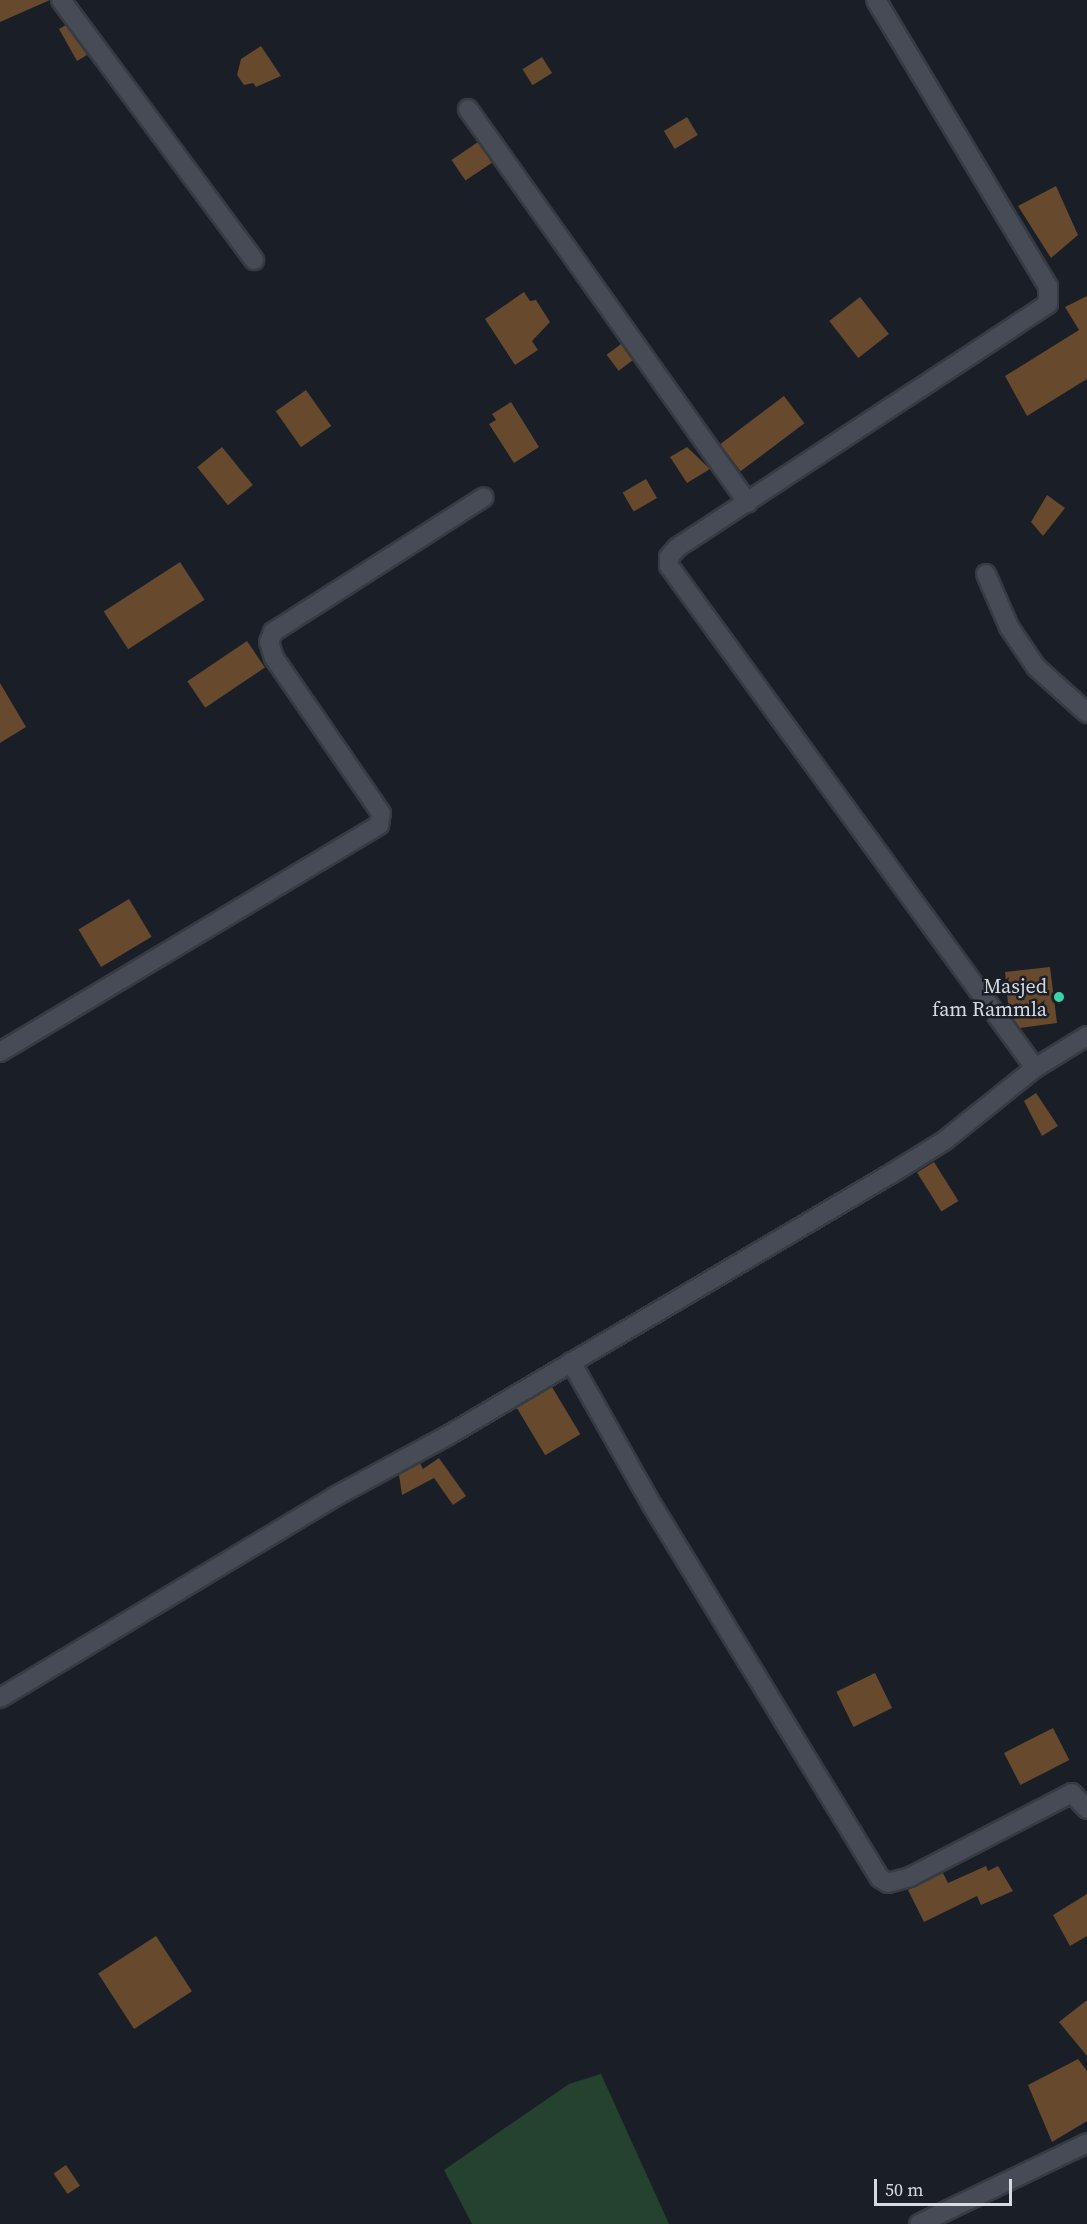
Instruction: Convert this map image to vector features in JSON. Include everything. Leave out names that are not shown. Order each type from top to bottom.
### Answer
[{"type":"street","points":[[61,0],[254,260]]},
{"type":"street","points":[[876,0],[1050,296],[1036,312],[677,548],[669,557],[672,573],[1035,1068]]},
{"type":"street","points":[[468,109],[748,503]]},
{"type":"street","points":[[0,1052],[379,825],[381,813],[274,658],[269,642],[273,632],[484,496]]},
{"type":"street","points":[[986,574],[1009,627],[1036,667],[1087,713]]},
{"type":"street","points":[[0,1698],[336,1496],[571,1362],[944,1141],[1035,1068],[1087,1036]]},
{"type":"street","points":[[571,1362],[652,1506],[880,1878],[888,1883],[910,1877],[1071,1793],[1087,1809]]},
{"type":"street","points":[[919,2224],[1087,2143]]},
{"type":"green space","points":[[601,2074],[669,2224],[472,2224],[444,2170],[569,2084]]},
{"type":"building","points":[[0,0],[50,0],[0,22]]},
{"type":"building","points":[[66,25],[87,55],[77,61],[59,29]]},
{"type":"building","points":[[261,46],[281,76],[256,87],[253,83],[244,85],[237,75],[241,59]]},
{"type":"building","points":[[542,57],[552,73],[533,85],[522,69]]},
{"type":"building","points":[[687,117],[698,135],[675,149],[664,131]]},
{"type":"building","points":[[478,142],[492,163],[465,181],[451,160]]},
{"type":"building","points":[[1056,186],[1078,235],[1051,258],[1018,206]]},
{"type":"building","points":[[524,292],[530,301],[536,300],[550,322],[532,341],[538,350],[515,365],[485,319]]},
{"type":"building","points":[[1087,296],[1087,379],[1027,416],[1005,376],[1079,330],[1065,307]]},
{"type":"building","points":[[860,297],[889,334],[858,358],[829,321]]},
{"type":"building","points":[[621,344],[633,360],[619,371],[607,355]]},
{"type":"building","points":[[306,390],[331,426],[301,447],[276,411]]},
{"type":"building","points":[[784,396],[804,423],[741,471],[720,444]]},
{"type":"building","points":[[511,402],[539,447],[514,463],[489,424],[496,420],[492,414]]},
{"type":"building","points":[[222,447],[253,485],[228,505],[197,467]]},
{"type":"building","points":[[687,447],[710,469],[687,483],[670,457]]},
{"type":"building","points":[[646,479],[657,498],[634,512],[623,493]]},
{"type":"building","points":[[1047,495],[1065,508],[1043,536],[1031,522]]},
{"type":"building","points":[[180,562],[205,600],[128,649],[104,612]]},
{"type":"building","points":[[247,641],[265,668],[205,708],[187,681]]},
{"type":"building","points":[[0,683],[26,727],[0,743]]},
{"type":"building","points":[[129,899],[152,937],[101,967],[78,929]]},
{"type":"building","points":[[1050,967],[1057,1023],[1020,1028],[1009,1014],[1005,972]]},
{"type":"building","points":[[1036,1093],[1058,1126],[1042,1136],[1024,1101]]},
{"type":"building","points":[[934,1162],[958,1201],[941,1212],[917,1173]]},
{"type":"building","points":[[552,1387],[580,1434],[545,1455],[517,1408]]},
{"type":"building","points":[[439,1458],[466,1496],[453,1505],[434,1478],[402,1495],[399,1475],[420,1463],[423,1469]]},
{"type":"building","points":[[875,1673],[892,1708],[853,1727],[836,1692]]},
{"type":"building","points":[[1053,1728],[1069,1760],[1020,1785],[1004,1753]]},
{"type":"building","points":[[986,1866],[988,1871],[998,1866],[1013,1891],[981,1905],[977,1896],[924,1922],[908,1890],[943,1873],[948,1883]]},
{"type":"building","points":[[1087,1894],[1087,1936],[1070,1946],[1053,1915]]},
{"type":"building","points":[[156,1936],[192,1991],[134,2029],[98,1974]]},
{"type":"building","points":[[1087,2000],[1087,2056],[1059,2022]]},
{"type":"building","points":[[1078,2059],[1087,2071],[1087,2121],[1052,2142],[1028,2085]]},
{"type":"building","points":[[66,2165],[80,2186],[68,2194],[54,2173]]},
{"type":"place","name":"Masjed fam Rammla","points":[[1059,997]]}]
